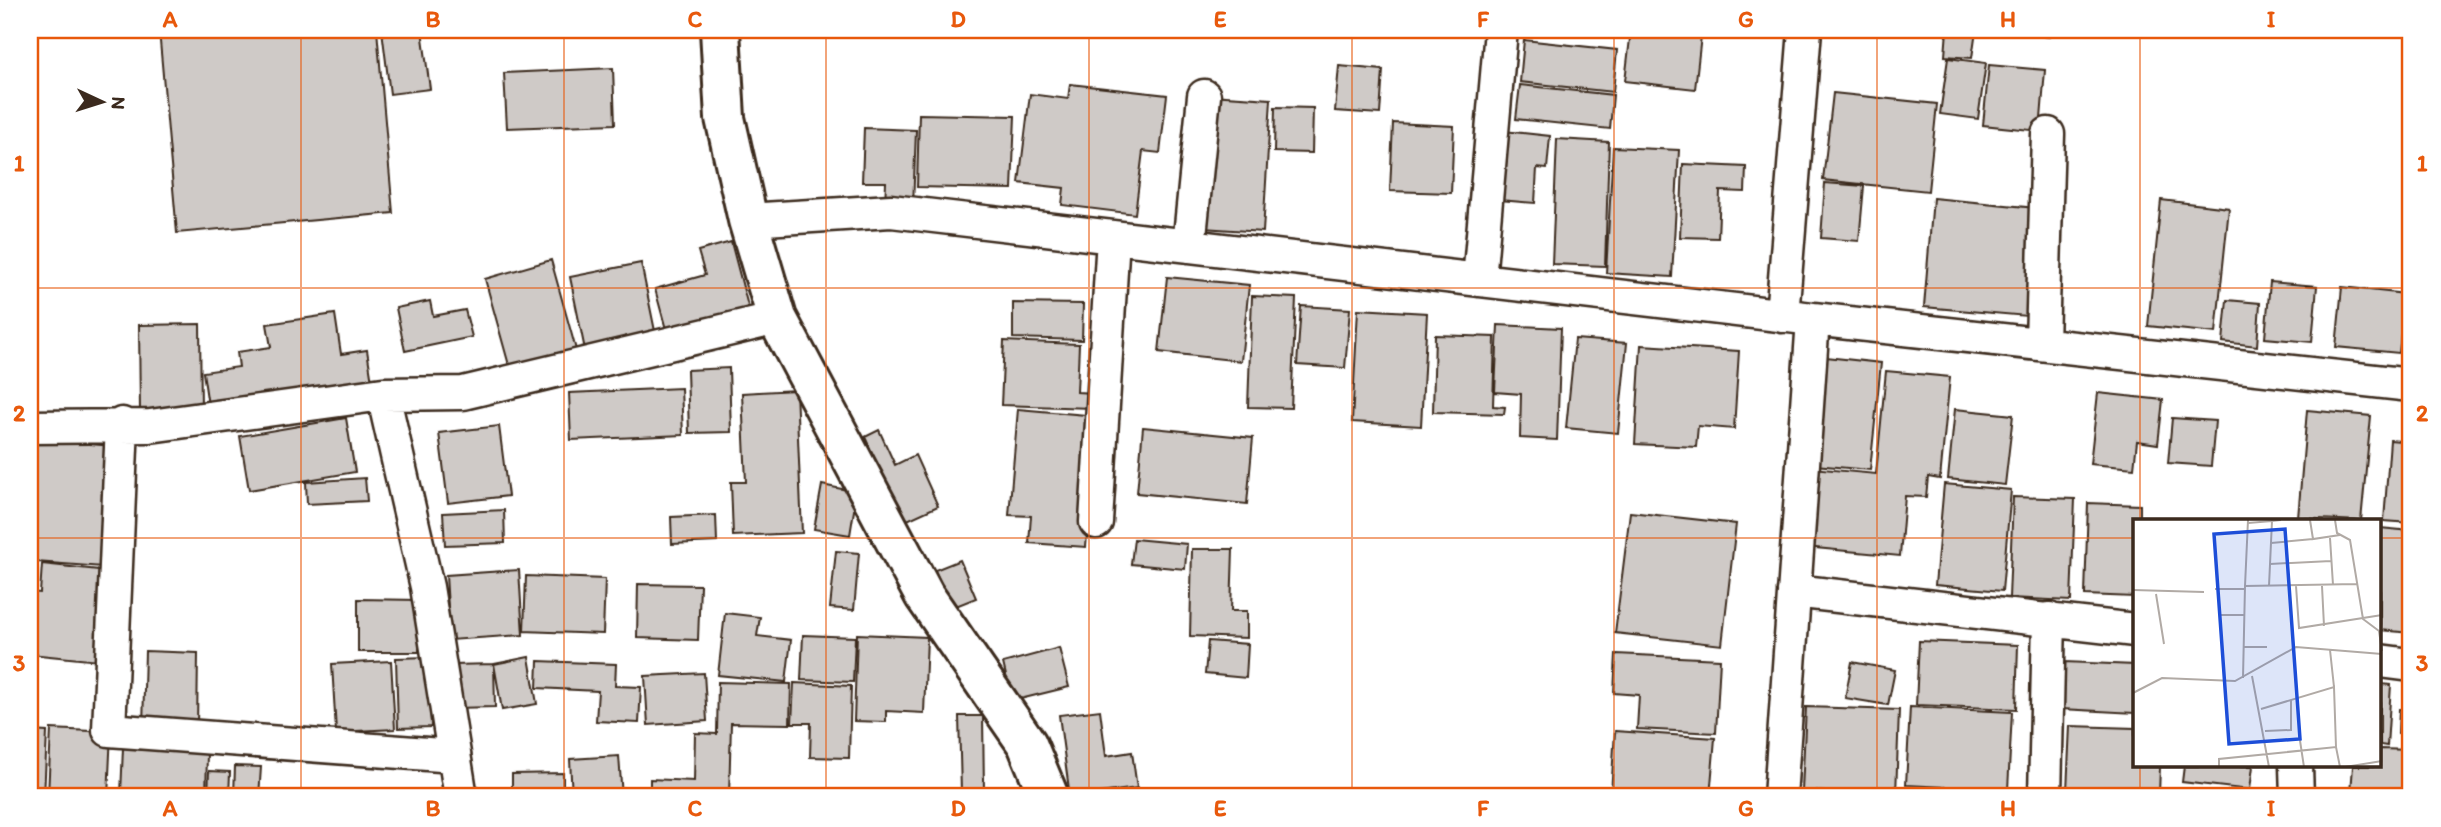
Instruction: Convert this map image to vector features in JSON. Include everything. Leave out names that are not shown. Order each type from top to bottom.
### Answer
[{"type":"street","points":[[720,30],[725,118],[748,220],[777,318],[924,595],[1027,744],[1049,797]]},
{"type":"street","points":[[1479,280],[1501,30]]},
{"type":"street","points":[[1782,316],[1805,30]]},
{"type":"street","points":[[1189,246],[1204,96]]},
{"type":"street","points":[[2042,342],[2048,134]]},
{"type":"street","points":[[748,220],[891,211],[1782,316],[2042,342],[2411,385]]},
{"type":"street","points":[[1096,522],[1113,237]]},
{"type":"street","points":[[30,427],[122,424],[150,426],[383,394],[463,393],[777,318]]},
{"type":"street","points":[[1780,797],[1813,319]]},
{"type":"street","points":[[383,394],[427,587],[461,797]]},
{"type":"street","points":[[122,424],[109,730],[454,756]]},
{"type":"street","points":[[1794,591],[2133,631]]},
{"type":"street","points":[[2046,797],[2049,619]]},
{"type":"street","points":[[2382,661],[2411,664]]},
{"type":"street","points":[[2296,768],[2297,797]]},
{"type":"building","points":[[159,30],[377,30],[393,213],[177,233]]},
{"type":"building","points":[[382,30],[422,30],[430,89],[390,94]]},
{"type":"building","points":[[1631,30],[1701,36],[1695,89],[1625,81]]},
{"type":"building","points":[[1947,30],[1976,30],[1972,58],[1945,56]]},
{"type":"building","points":[[1997,30],[2050,30],[2049,37]]},
{"type":"building","points":[[1524,40],[1617,50],[1613,92],[1520,82]]},
{"type":"building","points":[[1948,58],[1986,63],[1978,119],[1940,114]]},
{"type":"building","points":[[1989,65],[2045,70],[2040,131],[1983,125]]},
{"type":"building","points":[[1339,66],[1383,70],[1380,114],[1335,111]]},
{"type":"building","points":[[613,68],[615,124],[507,128],[504,73]]},
{"type":"building","points":[[1070,84],[1167,95],[1160,153],[1143,151],[1135,214],[1062,205],[1064,188],[1019,183],[1030,94],[1068,99]]},
{"type":"building","points":[[1520,85],[1613,95],[1610,129],[1516,119]]},
{"type":"building","points":[[1833,93],[1937,104],[1928,191],[1823,180]]},
{"type":"building","points":[[1210,95],[1271,99],[1263,232],[1203,228]]},
{"type":"building","points":[[1275,107],[1313,108],[1312,153],[1274,152]]},
{"type":"building","points":[[919,114],[1015,116],[1012,189],[917,187]]},
{"type":"building","points":[[1393,123],[1454,126],[1451,193],[1390,191]]},
{"type":"building","points":[[864,128],[916,130],[913,206],[885,205],[886,182],[862,182]]},
{"type":"building","points":[[1494,130],[1550,136],[1547,169],[1537,168],[1535,203],[1488,199]]},
{"type":"building","points":[[1557,139],[1609,142],[1605,266],[1552,264]]},
{"type":"building","points":[[1613,147],[1679,150],[1672,277],[1606,273]]},
{"type":"building","points":[[1683,164],[1746,167],[1745,192],[1720,191],[1718,238],[1680,237]]},
{"type":"building","points":[[1825,183],[1864,186],[1859,241],[1821,238]]},
{"type":"building","points":[[1933,198],[2036,208],[2027,316],[1924,307]]},
{"type":"building","points":[[2161,200],[2229,208],[2216,333],[2148,326]]},
{"type":"building","points":[[731,242],[749,310],[667,333],[655,289],[705,275],[698,251]]},
{"type":"building","points":[[551,260],[578,357],[512,376],[485,279]]},
{"type":"building","points":[[641,263],[656,336],[585,350],[570,277]]},
{"type":"building","points":[[1167,277],[1249,285],[1241,361],[1159,352]]},
{"type":"building","points":[[2270,282],[2317,286],[2312,342],[2265,338]]},
{"type":"building","points":[[2342,287],[2405,294],[2399,353],[2336,347]]},
{"type":"building","points":[[1252,296],[1296,298],[1291,408],[1248,407]]},
{"type":"building","points":[[2227,300],[2260,303],[2257,346],[2223,342]]},
{"type":"building","points":[[430,301],[433,316],[465,310],[472,337],[405,351],[396,308]]},
{"type":"building","points":[[1013,303],[1083,304],[1082,340],[1013,338]]},
{"type":"building","points":[[1301,306],[1350,309],[1345,368],[1297,365]]},
{"type":"building","points":[[1358,309],[1427,313],[1421,426],[1352,422]]},
{"type":"building","points":[[335,314],[341,354],[367,350],[373,388],[209,412],[203,372],[239,367],[237,352],[271,347],[267,324]]},
{"type":"building","points":[[200,324],[201,410],[140,411],[139,325]]},
{"type":"building","points":[[1498,325],[1561,328],[1557,440],[1520,438],[1521,394],[1495,392]]},
{"type":"building","points":[[1435,335],[1495,337],[1493,406],[1505,407],[1504,414],[1433,412]]},
{"type":"building","points":[[1575,339],[1627,343],[1618,433],[1566,428]]},
{"type":"building","points":[[1004,341],[1079,344],[1077,392],[1093,393],[1092,408],[1001,405]]},
{"type":"building","points":[[1641,345],[1739,351],[1734,429],[1698,426],[1696,447],[1635,444]]},
{"type":"building","points":[[1826,357],[1881,363],[1870,470],[1815,465]]},
{"type":"building","points":[[729,368],[731,432],[689,433],[687,370]]},
{"type":"building","points":[[1886,371],[1950,377],[1940,479],[1928,477],[1926,497],[1905,496],[1900,556],[1805,547],[1812,468],[1876,474]]},
{"type":"building","points":[[681,388],[683,435],[571,440],[569,393]]},
{"type":"building","points":[[796,390],[802,533],[733,536],[731,482],[746,482],[742,393]]},
{"type":"building","points":[[2098,393],[2163,400],[2158,444],[2137,441],[2134,468],[2090,464]]},
{"type":"building","points":[[1018,409],[1097,416],[1086,547],[1029,543],[1031,516],[1009,515]]},
{"type":"building","points":[[1955,409],[2013,415],[2005,485],[1948,479]]},
{"type":"building","points":[[2307,410],[2371,416],[2361,519],[2298,518]]},
{"type":"building","points":[[346,418],[355,472],[249,490],[240,436]]},
{"type":"building","points":[[2172,418],[2215,421],[2211,466],[2168,463]]},
{"type":"building","points":[[499,426],[508,496],[448,503],[439,433]]},
{"type":"building","points":[[1143,427],[1253,438],[1247,504],[1137,493]]},
{"type":"building","points":[[879,430],[895,465],[915,455],[938,506],[903,522],[865,437]]},
{"type":"building","points":[[30,439],[113,446],[103,567],[37,562],[35,582],[30,581]]},
{"type":"building","points":[[2390,440],[2411,442],[2411,523],[2384,521]]},
{"type":"building","points":[[365,478],[367,501],[307,504],[306,482]]},
{"type":"building","points":[[1944,484],[2011,490],[2002,591],[1935,585]]},
{"type":"building","points":[[822,485],[857,492],[850,535],[814,529]]},
{"type":"building","points":[[2013,497],[2075,499],[2071,601],[2009,598]]},
{"type":"building","points":[[2088,503],[2140,505],[2140,519],[2133,519],[2133,597],[2085,595]]},
{"type":"building","points":[[504,510],[505,543],[445,545],[443,513]]},
{"type":"building","points":[[1630,512],[1736,524],[1722,645],[1615,633]]},
{"type":"building","points":[[716,515],[717,542],[672,544],[671,517]]},
{"type":"building","points":[[2382,528],[2411,531],[2411,633],[2382,630]]},
{"type":"building","points":[[1134,539],[1187,544],[1185,569],[1131,564]]},
{"type":"building","points":[[1192,549],[1233,549],[1231,611],[1247,611],[1247,638],[1190,636]]},
{"type":"building","points":[[836,551],[859,553],[854,610],[830,608]]},
{"type":"building","points":[[960,560],[976,598],[951,608],[935,570]]},
{"type":"building","points":[[42,564],[108,571],[99,661],[30,654],[30,592],[40,593]]},
{"type":"building","points":[[519,570],[523,635],[450,640],[446,575]]},
{"type":"building","points":[[526,576],[605,579],[603,634],[524,631]]},
{"type":"building","points":[[638,584],[700,585],[698,640],[637,638]]},
{"type":"building","points":[[358,599],[419,600],[419,652],[358,652]]},
{"type":"building","points":[[725,613],[760,617],[757,636],[791,640],[786,682],[718,675]]},
{"type":"building","points":[[857,634],[927,637],[924,713],[886,711],[886,722],[854,721]]},
{"type":"building","points":[[803,635],[855,637],[853,682],[801,680]]},
{"type":"building","points":[[1208,641],[1248,644],[1246,678],[1205,674]]},
{"type":"building","points":[[1919,641],[2018,645],[2016,709],[1916,705]]},
{"type":"building","points":[[1059,648],[1069,687],[1012,701],[1003,663]]},
{"type":"building","points":[[145,651],[198,653],[197,728],[143,728]]},
{"type":"building","points":[[1616,654],[1720,659],[1716,733],[1637,729],[1639,695],[1614,693]]},
{"type":"building","points":[[429,657],[431,727],[398,728],[396,658]]},
{"type":"building","points":[[529,657],[537,704],[502,710],[494,664]]},
{"type":"building","points":[[391,661],[395,729],[336,732],[332,664]]},
{"type":"building","points":[[538,661],[616,664],[615,686],[641,687],[639,723],[596,721],[598,691],[537,688]]},
{"type":"building","points":[[1852,662],[1895,670],[1888,705],[1845,698]]},
{"type":"building","points":[[2064,662],[2133,665],[2133,713],[2062,709]]},
{"type":"building","points":[[494,664],[495,707],[453,708],[452,665]]},
{"type":"building","points":[[704,673],[707,721],[648,725],[645,676]]},
{"type":"building","points":[[718,682],[791,684],[790,724],[731,723],[729,797],[650,797],[650,779],[694,781],[695,733],[717,734]]},
{"type":"building","points":[[794,683],[851,686],[849,758],[810,757],[811,723],[792,723]]},
{"type":"building","points":[[2382,684],[2391,685],[2387,746],[2382,745]]},
{"type":"building","points":[[1806,707],[1899,710],[1896,795],[1802,791]]},
{"type":"building","points":[[1910,707],[2012,712],[2008,790],[1906,785]]},
{"type":"building","points":[[2399,709],[2411,709],[2411,734],[2398,733]]},
{"type":"building","points":[[1100,710],[1106,756],[1132,752],[1137,788],[1070,797],[1059,715]]},
{"type":"building","points":[[959,716],[983,716],[984,792],[961,792]]},
{"type":"building","points":[[2070,726],[2133,728],[2133,768],[2160,768],[2159,795],[2067,791]]},
{"type":"building","points":[[51,729],[111,732],[108,797],[48,797]]},
{"type":"building","points":[[30,731],[47,732],[44,797],[30,797]]},
{"type":"building","points":[[1615,731],[1715,738],[1710,797],[1611,793]]},
{"type":"building","points":[[123,748],[207,752],[206,797],[142,797],[142,794],[121,794]]},
{"type":"building","points":[[2382,749],[2411,750],[2411,795],[2351,792],[2353,768],[2382,768]]},
{"type":"building","points":[[619,756],[622,797],[572,797],[570,759]]},
{"type":"building","points":[[235,766],[261,767],[259,797],[234,797]]},
{"type":"building","points":[[2184,768],[2253,768],[2250,790],[2182,782]]},
{"type":"building","points":[[209,771],[230,772],[229,797],[208,797]]},
{"type":"building","points":[[563,773],[563,797],[512,797],[512,774]]},
{"type":"building","points":[[835,791],[899,793],[899,797],[835,797]]}]
